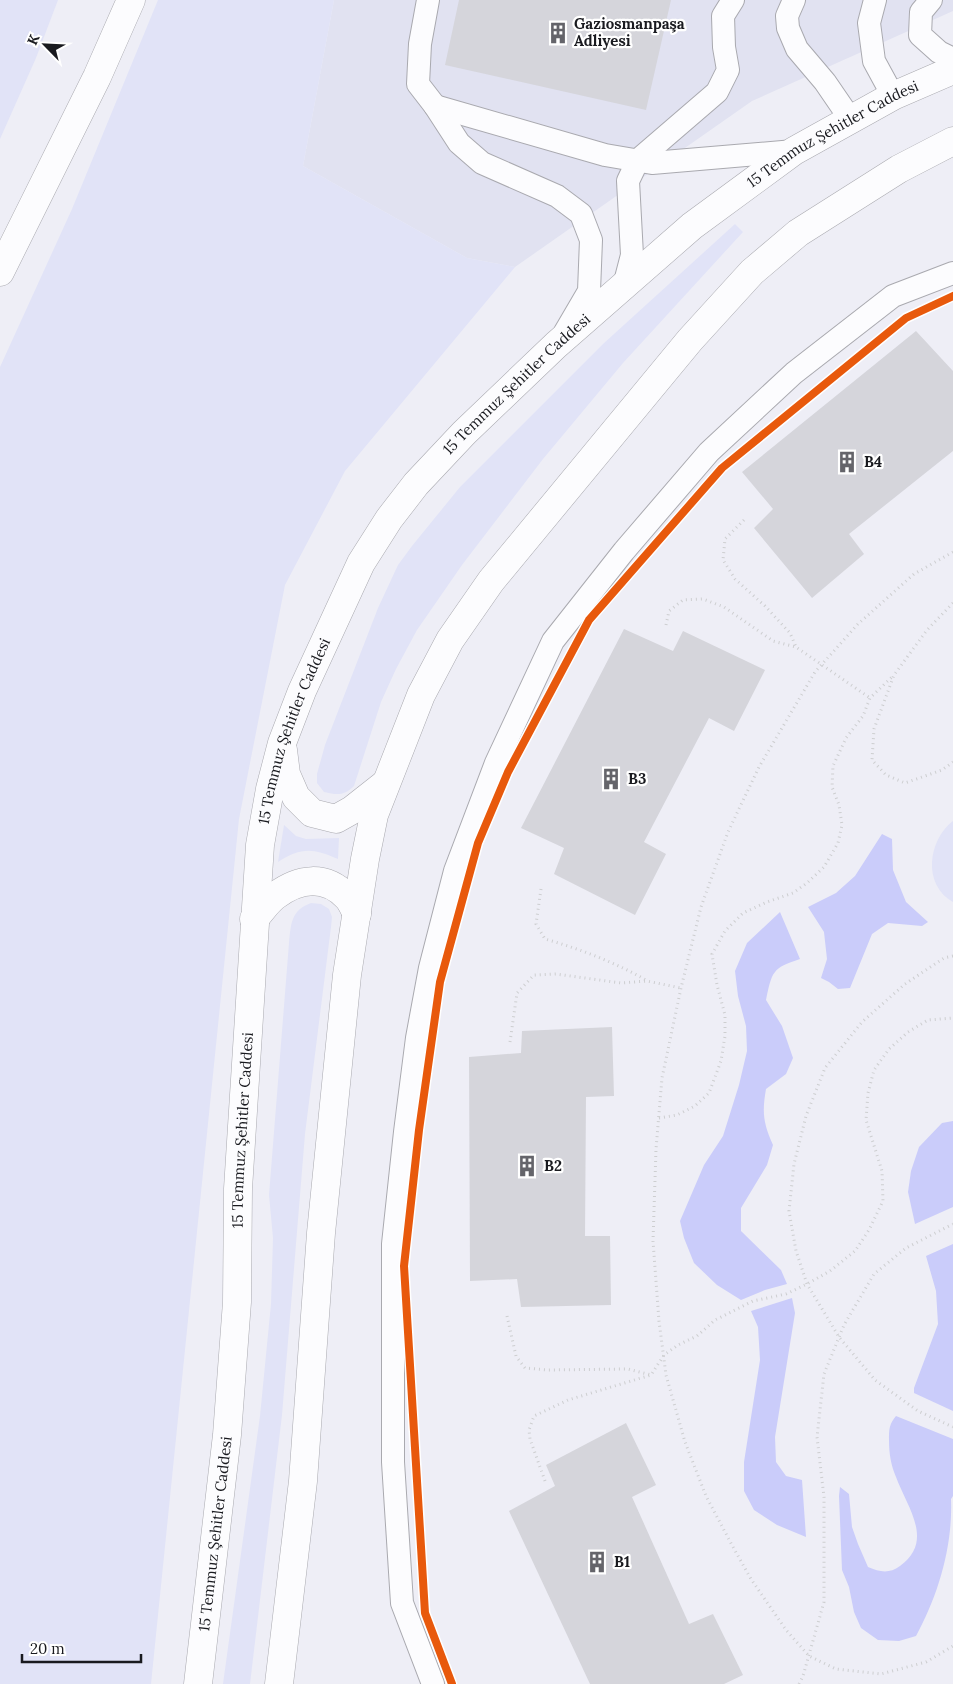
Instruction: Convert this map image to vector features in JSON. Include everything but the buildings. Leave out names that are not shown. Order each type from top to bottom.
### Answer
[{"type":"main road","points":[[0,272],[97,77],[130,0]]},
{"type":"main road","name":"15 Temmuz Şehitler Caddesi","points":[[198,1684],[227,1436],[236,1321],[238,1189],[260,845],[270,789],[282,743],[302,691],[344,598],[361,563],[389,519],[416,484],[464,433],[556,345],[692,226],[794,151],[893,96],[953,70]]},
{"type":"main road","points":[[279,1684],[303,1481],[324,1203],[347,975],[365,858],[374,815],[421,695],[450,640],[491,581],[690,340],[752,272],[798,233],[899,169],[953,140]]},
{"type":"main road","points":[[282,743],[286,774],[296,797],[312,813],[336,818],[352,810],[385,783]]},
{"type":"main road","points":[[254,919],[274,896],[299,882],[319,880],[338,890],[348,898],[357,914]]},
{"type":"lane","points":[[428,0],[420,44],[418,84],[435,106],[458,142],[482,164],[557,196],[581,214],[591,240],[589,291],[556,345]]},
{"type":"lane","points":[[624,286],[632,255],[628,181],[638,160],[717,92],[728,70],[724,47],[723,16],[733,0]]},
{"type":"lane","points":[[794,0],[787,16],[788,28],[797,49],[825,82],[851,120]]},
{"type":"lane","points":[[875,0],[869,24],[874,61],[893,96]]},
{"type":"lane","points":[[931,0],[921,12],[920,35],[939,52],[953,59]]},
{"type":"lane","points":[[435,106],[606,155],[652,162],[794,151]]},
{"type":"lane","points":[[433,1684],[402,1603],[393,1462],[393,1244],[417,1038],[430,968],[454,871],[496,763],[553,641],[624,551],[709,452],[794,373],[893,296],[953,273]]},
{"type":"path","points":[[744,520],[725,539],[723,560],[735,579],[765,606],[790,633],[796,647]]},
{"type":"path","points":[[953,552],[914,574],[858,624],[816,672],[759,767],[728,832],[702,907],[680,988],[662,1078],[656,1149],[653,1242],[659,1321],[666,1375],[685,1442],[706,1496],[751,1580],[786,1630],[809,1656],[836,1669],[881,1674],[926,1662],[953,1646]]},
{"type":"path","points":[[666,625],[669,611],[683,600],[703,599],[724,607],[773,641],[796,647],[870,698]]},
{"type":"path","points":[[659,1118],[677,1115],[695,1106],[709,1093],[721,1061],[725,1036],[725,1015],[717,985],[712,954],[725,931],[743,913],[766,902],[793,893],[824,867],[838,843],[842,825],[839,804],[832,787],[832,766],[846,738],[863,716],[870,698],[894,675],[927,630],[953,603]]},
{"type":"path","points":[[894,675],[874,729],[872,760],[886,775],[905,783],[942,770],[953,762]]},
{"type":"path","points":[[541,889],[536,924],[545,939],[581,949],[628,970],[646,981]]},
{"type":"path","points":[[953,956],[944,958],[905,984],[862,1022],[825,1068],[806,1116],[794,1164],[789,1211],[796,1251],[807,1284],[838,1337],[875,1380],[918,1411],[953,1427]]},
{"type":"path","points":[[510,1042],[517,993],[534,974],[556,974],[621,983],[646,981],[680,988]]},
{"type":"path","points":[[545,1481],[530,1439],[529,1430],[534,1416],[568,1400],[651,1375],[664,1355],[678,1345],[697,1336],[715,1320],[753,1301],[786,1294],[807,1284],[830,1271],[855,1251],[869,1230],[883,1201],[882,1171],[866,1120],[868,1093],[874,1070],[888,1049],[908,1032],[928,1020],[953,1018]]},
{"type":"path","points":[[799,1684],[824,1602],[824,1497],[817,1437],[824,1374],[844,1325],[874,1274],[906,1248],[953,1224]]},
{"type":"path","points":[[508,1316],[516,1356],[525,1368],[548,1370],[628,1369],[651,1375]]},
{"type":"shaded area","points":[[0,0],[58,0],[36,58],[0,139]]},
{"type":"shaded area","points":[[158,0],[334,0],[303,166],[467,258],[515,267],[345,471],[285,585],[239,819],[151,1684],[0,1684],[0,367],[72,209]]},
{"type":"shaded area","points":[[334,0],[953,0],[953,11],[752,101],[515,267],[467,258],[303,166]]},
{"type":"shaded area","points":[[735,224],[743,232],[623,363],[543,459],[462,565],[417,630],[396,669],[381,702],[354,786],[347,792],[340,794],[324,792],[317,783],[317,774],[325,745],[378,608],[398,565],[460,487],[603,344]]},
{"type":"shaded area","points":[[953,821],[953,902],[936,885],[932,862],[938,839]]},
{"type":"shaded area","points":[[284,825],[296,836],[306,839],[339,838],[338,859],[314,851],[307,851],[286,857],[278,862]]},
{"type":"shaded area","points":[[311,903],[321,904],[329,909],[332,917],[305,1134],[282,1415],[250,1684],[223,1684],[260,1416],[271,1304],[273,1238],[269,1195],[290,936],[293,918],[299,910]]},
{"type":"water","points":[[882,834],[892,839],[893,870],[906,902],[928,922],[922,926],[888,923],[872,934],[850,988],[838,989],[821,978],[827,959],[824,932],[808,907],[836,893],[855,876]]},
{"type":"water","points":[[780,912],[800,959],[784,965],[775,972],[766,1000],[782,1026],[793,1058],[786,1074],[766,1089],[764,1117],[773,1145],[767,1165],[741,1208],[741,1231],[781,1270],[787,1284],[765,1290],[741,1300],[717,1285],[694,1263],[684,1238],[680,1221],[704,1165],[723,1136],[739,1085],[747,1051],[746,1026],[738,996],[735,971],[747,943]]},
{"type":"water","points":[[953,1121],[953,1207],[915,1224],[908,1192],[911,1171],[919,1147],[942,1123]]},
{"type":"water","points":[[953,1244],[953,1411],[914,1393],[914,1388],[938,1324],[936,1291],[926,1256]]},
{"type":"water","points":[[792,1298],[795,1313],[775,1437],[776,1462],[786,1476],[802,1480],[806,1537],[777,1525],[754,1510],[744,1491],[744,1462],[760,1360],[758,1327],[751,1311]]},
{"type":"water","points":[[896,1416],[953,1439],[953,1496],[951,1499],[947,1552],[931,1604],[916,1636],[899,1641],[878,1640],[861,1628],[854,1612],[849,1587],[842,1570],[839,1496],[840,1487],[849,1494],[852,1527],[868,1567],[880,1571],[892,1570],[900,1566],[910,1556],[916,1546],[915,1523],[894,1473],[889,1450],[890,1427]]},
{"type":"cycle path","points":[[452,1684],[425,1613],[404,1266],[419,1130],[440,982],[478,843],[508,772],[589,620],[722,468],[906,318],[953,296]]},
{"type":"place","name":"Gaziosmanpaşa Adliyesi","points":[[558,33]]},
{"type":"place","name":"B4","points":[[847,462]]},
{"type":"place","name":"B3","points":[[611,779]]},
{"type":"place","name":"B2","points":[[527,1166]]},
{"type":"place","name":"B1","points":[[597,1562]]}]
